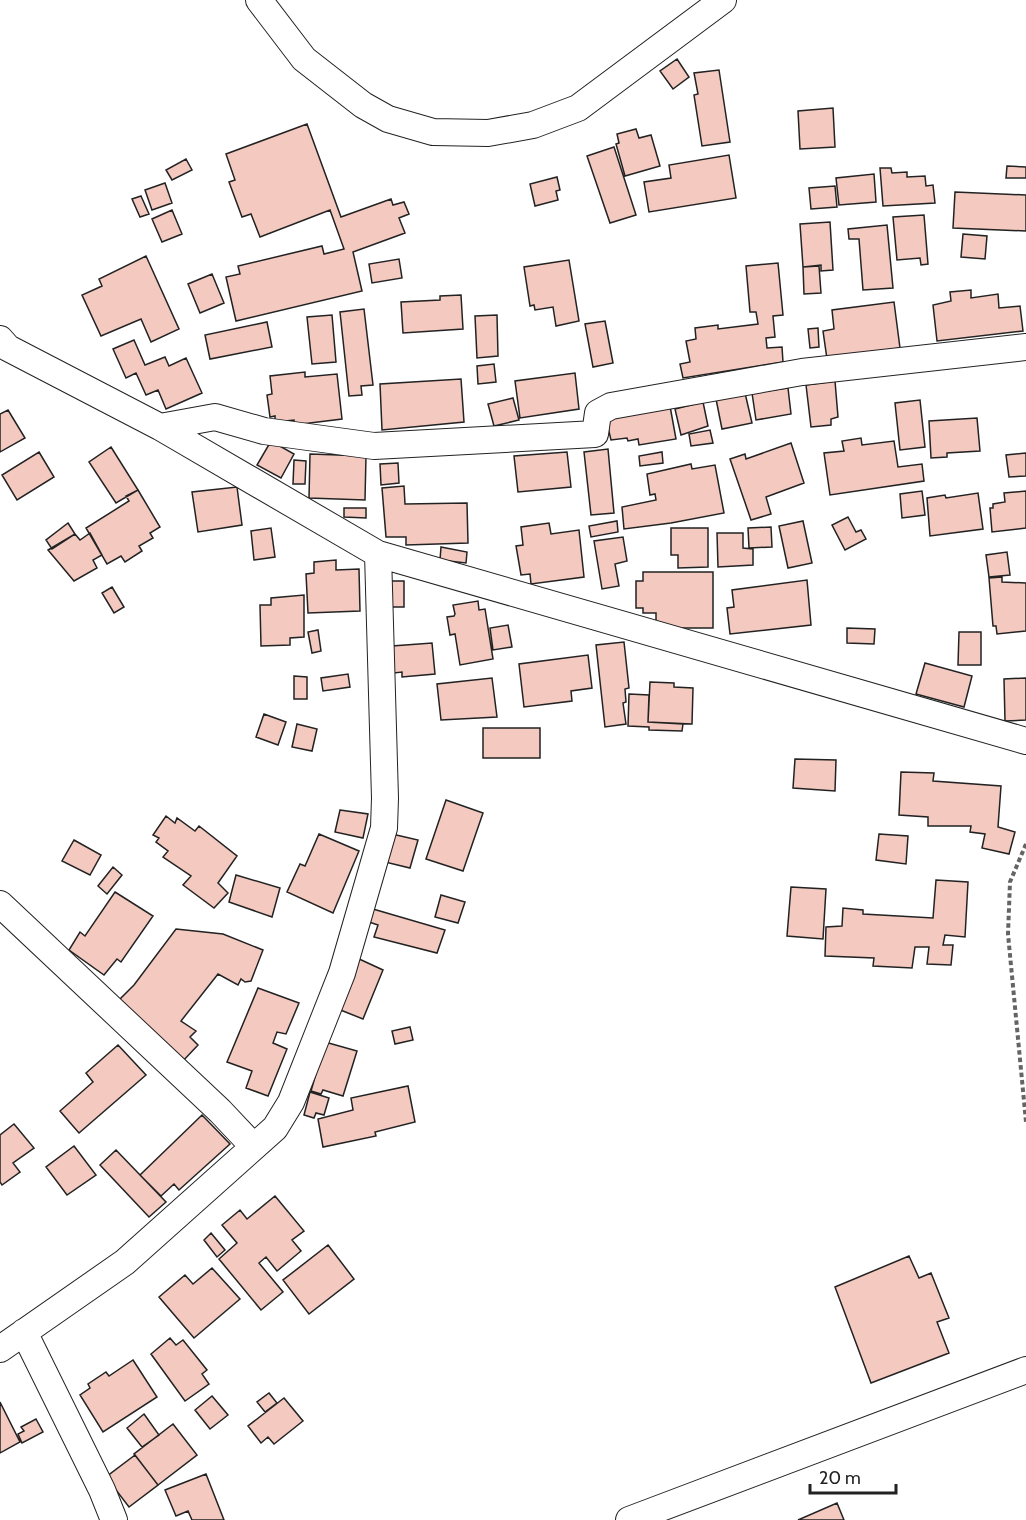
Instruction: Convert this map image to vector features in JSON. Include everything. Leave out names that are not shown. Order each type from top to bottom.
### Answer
[{"type":"street","points":[[259,0],[304,59],[363,105],[388,119],[433,132],[488,133],[533,125],[578,108],[723,0]]},
{"type":"street","points":[[0,339],[8,348],[160,427],[378,554],[1026,741]]},
{"type":"street","points":[[160,427],[215,417],[264,431],[374,446],[595,434],[598,413],[611,406],[802,372],[1026,347]]},
{"type":"street","points":[[0,1348],[125,1262],[275,1128],[291,1102],[342,973],[384,828],[378,554]]},
{"type":"street","points":[[0,904],[220,1111],[253,1146]]},
{"type":"street","points":[[24,1332],[102,1490],[114,1520]]},
{"type":"street","points":[[629,1520],[1026,1370]]},
{"type":"path","points":[[1026,844],[1010,882],[1008,934],[1026,1122]]},
{"type":"building","points":[[677,59],[689,77],[673,89],[660,71]]},
{"type":"building","points":[[719,70],[730,142],[702,146],[694,95],[698,94],[694,73]]},
{"type":"building","points":[[833,108],[835,147],[800,149],[798,111]]},
{"type":"building","points":[[307,124],[341,217],[391,199],[393,205],[404,202],[409,214],[399,218],[405,233],[353,252],[362,291],[236,321],[226,277],[240,274],[238,266],[322,246],[324,254],[344,249],[330,210],[260,237],[251,214],[242,217],[229,182],[235,180],[226,154]]},
{"type":"building","points":[[636,129],[639,138],[651,135],[660,166],[625,176],[616,144],[619,143],[617,134]]},
{"type":"building","points":[[614,147],[636,215],[610,223],[587,156]]},
{"type":"building","points":[[729,155],[736,198],[649,212],[644,182],[671,178],[669,165]]},
{"type":"building","points":[[186,159],[192,170],[172,180],[166,170]]},
{"type":"building","points":[[1007,166],[1026,167],[1026,178],[1006,178]]},
{"type":"building","points":[[880,168],[891,168],[892,173],[907,172],[907,177],[925,176],[926,186],[933,185],[935,203],[883,206]]},
{"type":"building","points":[[874,174],[876,202],[839,205],[836,178]]},
{"type":"building","points":[[557,177],[560,190],[556,191],[558,200],[535,206],[530,184]]},
{"type":"building","points":[[165,183],[172,203],[152,210],[145,190]]},
{"type":"building","points":[[835,186],[837,207],[811,209],[809,188]]},
{"type":"building","points":[[955,192],[1026,195],[1026,231],[953,228]]},
{"type":"building","points":[[141,196],[149,214],[140,217],[132,199]]},
{"type":"building","points":[[172,210],[182,234],[162,242],[152,219]]},
{"type":"building","points":[[924,215],[928,264],[921,265],[920,258],[897,260],[893,217]]},
{"type":"building","points":[[830,222],[833,270],[821,271],[821,265],[803,267],[800,224]]},
{"type":"building","points":[[887,225],[893,288],[863,290],[859,239],[849,239],[848,229]]},
{"type":"building","points":[[963,234],[987,236],[985,259],[961,257]]},
{"type":"building","points":[[146,256],[179,329],[151,342],[141,319],[101,336],[82,295],[102,286],[99,279]]},
{"type":"building","points":[[399,259],[402,278],[372,283],[369,264]]},
{"type":"building","points":[[569,260],[579,321],[556,326],[553,307],[535,310],[534,305],[530,306],[524,267]]},
{"type":"building","points":[[778,263],[783,315],[773,316],[775,337],[766,338],[767,348],[782,347],[783,362],[683,378],[680,364],[690,362],[686,341],[696,339],[695,328],[718,325],[718,329],[758,324],[756,312],[750,312],[746,266]]},
{"type":"building","points":[[819,266],[821,293],[804,294],[803,267]]},
{"type":"building","points":[[212,274],[224,303],[200,313],[188,284]]},
{"type":"building","points":[[971,290],[971,298],[998,294],[999,308],[1020,306],[1023,331],[937,341],[933,305],[951,301],[950,292]]},
{"type":"building","points":[[461,295],[463,329],[403,333],[401,302],[440,300],[440,296]]},
{"type":"building","points":[[894,302],[900,348],[827,359],[823,331],[834,329],[832,310]]},
{"type":"building","points":[[364,309],[373,385],[361,386],[362,395],[349,396],[340,312]]},
{"type":"building","points":[[332,315],[336,362],[312,364],[307,317]]},
{"type":"building","points":[[497,315],[498,356],[477,358],[475,316]]},
{"type":"building","points":[[605,321],[613,363],[593,367],[585,324]]},
{"type":"building","points":[[267,322],[272,347],[210,359],[205,335]]},
{"type":"building","points":[[818,328],[819,347],[810,348],[808,329]]},
{"type":"building","points":[[134,340],[145,365],[165,357],[169,366],[186,358],[202,393],[166,409],[158,390],[146,395],[136,373],[126,378],[113,349]]},
{"type":"building","points":[[494,364],[496,382],[478,384],[477,366]]},
{"type":"building","points":[[305,372],[305,377],[337,374],[342,419],[294,425],[294,420],[275,422],[275,416],[270,417],[267,395],[272,394],[270,376]]},
{"type":"building","points":[[575,373],[579,409],[520,418],[515,381]]},
{"type":"building","points":[[461,379],[464,422],[382,430],[380,384]]},
{"type":"building","points":[[835,381],[838,417],[831,419],[831,425],[811,427],[806,385]]},
{"type":"building","points":[[788,388],[791,414],[756,420],[752,393]]},
{"type":"building","points":[[745,393],[752,423],[722,429],[716,399]]},
{"type":"building","points":[[513,398],[519,420],[494,426],[488,404]]},
{"type":"building","points":[[920,400],[925,447],[900,450],[895,403]]},
{"type":"building","points":[[703,402],[708,426],[681,435],[675,409]]},
{"type":"building","points":[[670,406],[676,439],[639,445],[638,439],[611,440],[606,419]]},
{"type":"building","points":[[8,410],[25,438],[0,452],[0,414]]},
{"type":"building","points":[[977,418],[980,451],[947,453],[947,457],[931,458],[929,421]]},
{"type":"building","points":[[710,430],[713,443],[691,446],[689,434]]},
{"type":"building","points":[[861,438],[862,445],[894,441],[898,467],[922,464],[924,481],[830,495],[824,453],[844,451],[842,441]]},
{"type":"building","points":[[271,441],[294,454],[281,478],[257,465]]},
{"type":"building","points":[[791,443],[804,483],[766,497],[771,514],[751,520],[730,459],[745,454],[746,459]]},
{"type":"building","points":[[111,447],[138,490],[116,503],[89,462]]},
{"type":"building","points":[[608,449],[614,513],[591,515],[584,452]]},
{"type":"building","points":[[39,452],[54,477],[17,500],[2,475]]},
{"type":"building","points":[[567,452],[571,487],[518,492],[514,456]]},
{"type":"building","points":[[662,452],[663,463],[640,466],[639,456]]},
{"type":"building","points":[[1026,453],[1026,476],[1009,477],[1006,455]]},
{"type":"building","points":[[310,454],[366,456],[365,500],[309,498]]},
{"type":"building","points":[[294,460],[306,461],[305,484],[293,484]]},
{"type":"building","points":[[398,463],[399,483],[381,485],[380,464]]},
{"type":"building","points":[[691,464],[692,469],[715,465],[724,513],[624,529],[622,507],[656,500],[655,494],[650,495],[647,474]]},
{"type":"building","points":[[404,486],[405,504],[467,503],[468,543],[406,545],[406,537],[386,537],[382,488]]},
{"type":"building","points":[[237,487],[242,525],[198,532],[192,492]]},
{"type":"building","points":[[138,490],[160,527],[150,533],[153,538],[139,546],[142,551],[125,562],[121,556],[107,564],[86,528],[129,501],[126,496]]},
{"type":"building","points":[[922,491],[925,515],[902,518],[900,494]]},
{"type":"building","points":[[1026,491],[1026,528],[992,532],[990,508],[993,508],[993,504],[1005,502],[1004,493]]},
{"type":"building","points":[[978,493],[983,529],[930,536],[927,498],[945,495],[946,498]]},
{"type":"building","points":[[344,508],[366,508],[366,518],[344,517]]},
{"type":"building","points":[[848,517],[856,532],[861,530],[866,539],[845,550],[832,525]]},
{"type":"building","points":[[617,521],[618,532],[591,537],[589,526]]},
{"type":"building","points":[[803,521],[812,563],[788,568],[779,526]]},
{"type":"building","points":[[68,523],[75,534],[52,549],[46,540]]},
{"type":"building","points":[[549,523],[551,534],[579,530],[584,577],[531,584],[530,574],[521,575],[516,546],[523,545],[521,527]]},
{"type":"building","points":[[771,527],[772,547],[749,548],[748,528]]},
{"type":"building","points":[[271,528],[275,557],[254,560],[251,531]]},
{"type":"building","points":[[671,528],[708,528],[708,567],[678,568],[678,555],[671,555]]},
{"type":"building","points":[[90,533],[102,555],[93,560],[97,568],[74,581],[48,550],[75,534],[80,540]]},
{"type":"building","points":[[717,533],[743,533],[743,548],[753,549],[753,565],[718,567]]},
{"type":"building","points":[[623,537],[627,561],[615,564],[619,586],[602,589],[594,541]]},
{"type":"building","points":[[441,547],[467,552],[466,563],[440,560]]},
{"type":"building","points":[[1007,552],[1010,575],[989,577],[986,555]]},
{"type":"building","points":[[336,560],[336,570],[359,569],[360,611],[308,613],[306,574],[314,573],[314,562]]},
{"type":"building","points":[[643,572],[713,572],[713,628],[679,628],[656,622],[656,613],[643,613],[643,608],[636,608],[636,581],[643,581]]},
{"type":"building","points":[[1002,577],[1002,582],[1026,583],[1026,631],[997,634],[996,626],[993,626],[989,578]]},
{"type":"building","points":[[807,580],[811,625],[730,634],[727,608],[734,607],[732,590]]},
{"type":"building","points":[[389,581],[404,581],[404,607],[389,607]]},
{"type":"building","points":[[112,587],[124,607],[114,613],[102,593]]},
{"type":"building","points":[[304,595],[304,637],[290,638],[290,645],[261,646],[260,605],[271,605],[271,598]]},
{"type":"building","points":[[478,601],[479,610],[485,609],[493,659],[460,665],[455,634],[450,635],[447,617],[455,614],[453,605]]},
{"type":"building","points":[[508,625],[512,647],[493,650],[490,628]]},
{"type":"building","points":[[847,628],[875,629],[874,644],[847,643]]},
{"type":"building","points":[[318,630],[321,651],[312,653],[308,632]]},
{"type":"building","points":[[959,632],[981,632],[981,665],[958,665]]},
{"type":"building","points":[[624,642],[629,688],[625,689],[626,702],[623,703],[626,724],[605,727],[596,645]]},
{"type":"building","points":[[432,643],[435,674],[402,677],[402,672],[394,673],[392,646]]},
{"type":"building","points":[[588,655],[592,688],[571,691],[572,701],[524,707],[519,664]]},
{"type":"building","points":[[925,663],[972,676],[964,707],[916,694]]},
{"type":"building","points":[[348,674],[350,687],[323,691],[321,678]]},
{"type":"building","points":[[294,676],[307,677],[307,699],[294,699]]},
{"type":"building","points":[[492,678],[497,717],[441,720],[437,684]]},
{"type":"building","points":[[1026,678],[1026,720],[1005,721],[1004,679]]},
{"type":"building","points":[[650,682],[674,683],[674,687],[693,688],[692,724],[648,722]]},
{"type":"building","points":[[629,694],[649,695],[648,722],[683,724],[682,731],[649,730],[649,727],[628,726]]},
{"type":"building","points":[[264,714],[286,722],[278,745],[256,737]]},
{"type":"building","points":[[297,724],[317,729],[312,751],[292,747]]},
{"type":"building","points":[[483,728],[540,728],[540,758],[483,758]]},
{"type":"building","points":[[795,759],[836,760],[835,791],[793,788]]},
{"type":"building","points":[[901,772],[934,773],[933,781],[1001,786],[998,827],[1015,832],[1009,854],[982,848],[985,834],[970,832],[971,826],[928,826],[928,817],[899,815]]},
{"type":"building","points":[[446,800],[483,813],[463,871],[426,859]]},
{"type":"building","points":[[340,810],[368,814],[363,838],[335,832]]},
{"type":"building","points":[[166,816],[175,823],[177,818],[195,831],[199,826],[237,856],[218,883],[228,893],[214,908],[183,885],[191,876],[163,857],[168,851],[156,842],[159,838],[153,835]]},
{"type":"building","points":[[319,834],[359,851],[333,913],[287,892],[300,864],[305,866]]},
{"type":"building","points":[[392,834],[418,840],[410,868],[385,862]]},
{"type":"building","points":[[879,834],[908,836],[906,864],[876,860]]},
{"type":"building","points":[[74,840],[101,855],[90,875],[62,861]]},
{"type":"building","points":[[113,867],[122,875],[107,894],[98,886]]},
{"type":"building","points":[[236,875],[280,888],[272,917],[229,902]]},
{"type":"building","points":[[936,880],[968,882],[965,937],[945,935],[943,945],[953,945],[951,965],[927,964],[929,947],[915,947],[912,968],[873,966],[874,958],[825,956],[826,927],[842,926],[843,908],[863,910],[863,914],[933,918]]},
{"type":"building","points":[[791,887],[826,889],[823,939],[787,936]]},
{"type":"building","points":[[115,892],[153,916],[121,962],[117,959],[104,975],[69,950],[80,932],[85,936]]},
{"type":"building","points":[[441,895],[465,902],[458,923],[435,917]]},
{"type":"building","points":[[373,909],[445,930],[437,953],[374,937],[378,925],[369,922]]},
{"type":"building","points":[[176,929],[223,934],[263,950],[251,981],[245,982],[241,979],[238,985],[218,974],[181,1021],[196,1031],[190,1037],[198,1045],[182,1062],[117,1002],[134,985]]},
{"type":"building","points":[[357,958],[383,970],[363,1019],[338,1009]]},
{"type":"building","points":[[258,988],[299,1003],[286,1034],[277,1032],[273,1043],[287,1049],[268,1096],[246,1088],[252,1071],[227,1062]]},
{"type":"building","points":[[410,1027],[413,1040],[395,1044],[392,1031]]},
{"type":"building","points":[[325,1042],[357,1051],[343,1096],[323,1090],[321,1094],[311,1091]]},
{"type":"building","points":[[118,1045],[146,1075],[79,1133],[60,1111],[93,1082],[86,1073]]},
{"type":"building","points":[[408,1086],[415,1122],[375,1132],[376,1136],[323,1147],[318,1119],[353,1110],[351,1098]]},
{"type":"building","points":[[310,1092],[329,1098],[324,1115],[316,1113],[314,1118],[304,1115]]},
{"type":"building","points":[[202,1115],[230,1144],[179,1190],[174,1184],[161,1196],[140,1175]]},
{"type":"building","points":[[14,1124],[34,1148],[13,1163],[20,1172],[2,1185],[0,1182],[0,1135]]},
{"type":"building","points":[[74,1146],[96,1175],[67,1195],[46,1167]]},
{"type":"building","points":[[116,1150],[166,1202],[149,1217],[100,1165]]},
{"type":"building","points":[[275,1196],[304,1231],[292,1240],[301,1251],[277,1271],[266,1257],[259,1263],[283,1292],[261,1310],[219,1259],[237,1243],[222,1225],[240,1210],[247,1219]]},
{"type":"building","points":[[211,1233],[225,1250],[217,1257],[204,1240]]},
{"type":"building","points":[[328,1245],[354,1279],[309,1314],[283,1280]]},
{"type":"building","points":[[909,1256],[919,1278],[931,1273],[949,1318],[937,1322],[949,1353],[871,1383],[835,1287]]},
{"type":"building","points":[[212,1268],[240,1299],[194,1338],[159,1297],[185,1275],[193,1284]]},
{"type":"building","points":[[170,1338],[176,1345],[183,1340],[207,1370],[202,1374],[209,1384],[185,1401],[151,1354]]},
{"type":"building","points":[[133,1360],[157,1397],[103,1432],[80,1395],[90,1388],[88,1384],[106,1372],[109,1376]]},
{"type":"building","points":[[269,1393],[277,1403],[265,1412],[257,1402]]},
{"type":"building","points":[[212,1396],[228,1415],[210,1429],[195,1410]]},
{"type":"building","points":[[284,1398],[303,1421],[274,1444],[268,1437],[261,1443],[248,1426]]},
{"type":"building","points":[[0,1402],[20,1442],[0,1453]]},
{"type":"building","points":[[144,1414],[159,1435],[142,1447],[127,1428]]},
{"type":"building","points":[[36,1419],[43,1432],[22,1443],[18,1434],[24,1431],[21,1427]]},
{"type":"building","points":[[173,1424],[197,1455],[158,1485],[134,1454]]},
{"type":"building","points":[[135,1455],[158,1485],[129,1507],[106,1477]]},
{"type":"building","points":[[206,1474],[224,1520],[192,1520],[188,1511],[176,1516],[165,1490]]},
{"type":"building","points":[[837,1503],[844,1520],[798,1520]]}]
